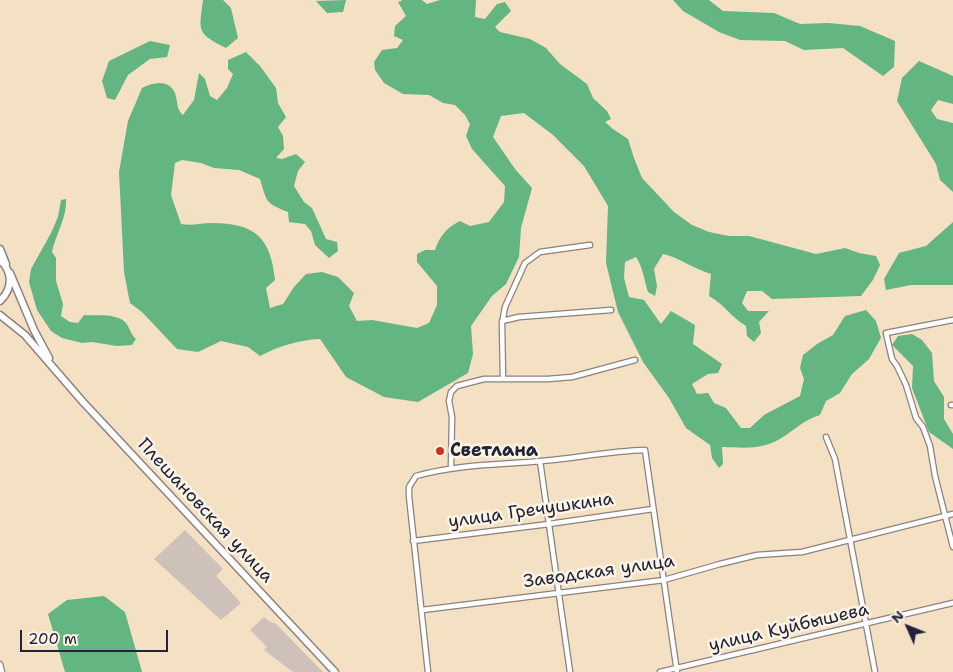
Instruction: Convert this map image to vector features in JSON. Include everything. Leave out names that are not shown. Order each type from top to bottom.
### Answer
[{"type":"main road","points":[[0,249],[34,330],[55,368]]},
{"type":"main road","points":[[0,260],[8,270],[8,290],[0,301]]},
{"type":"main road","points":[[0,315],[25,335],[55,368]]},
{"type":"main road","name":"Плешановская улица","points":[[55,368],[90,409],[335,672]]},
{"type":"street","points":[[503,379],[502,322],[515,283],[525,263],[532,256],[540,252],[590,245]]},
{"type":"street","points":[[502,322],[519,317],[611,310]]},
{"type":"street","points":[[953,320],[886,334],[892,359],[906,385],[916,418],[923,427],[930,446],[934,476],[953,547]]},
{"type":"street","points":[[451,468],[452,417],[449,402],[451,392],[457,386],[484,379],[572,377],[634,360]]},
{"type":"street","points":[[826,437],[835,459],[876,672]]},
{"type":"street","points":[[428,672],[408,496],[409,487],[416,476],[451,468],[540,461],[628,450],[645,450],[676,670]]},
{"type":"street","points":[[540,461],[570,672]]},
{"type":"street","name":"улица Гречушкина","points":[[413,541],[549,524],[653,508]]},
{"type":"street","name":"Заводская улица","points":[[422,610],[664,580],[757,555],[802,552],[953,514]]},
{"type":"street","name":"улица Куйбышева","points":[[660,672],[676,670],[953,603]]},
{"type":"street","points":[[0,664],[2,672]]},
{"type":"shaded area","points":[[185,530],[223,569],[216,576],[241,603],[221,620],[154,559]]},
{"type":"shaded area","points":[[264,617],[270,622],[275,623],[323,672],[293,672],[264,650],[267,647],[250,630]]},
{"type":"green space","points":[[203,0],[223,0],[231,8],[238,38],[226,48],[209,39],[202,30]]},
{"type":"green space","points":[[346,0],[343,12],[327,13],[316,1]]},
{"type":"green space","points":[[403,0],[422,0],[427,4],[440,0],[476,0],[475,17],[485,19],[497,4],[505,2],[511,11],[495,27],[500,32],[530,39],[546,48],[560,64],[587,84],[593,98],[607,111],[611,119],[605,122],[628,139],[642,178],[674,212],[692,225],[709,232],[729,236],[749,236],[816,254],[845,248],[876,256],[880,265],[873,280],[861,296],[772,299],[762,291],[747,291],[742,303],[748,311],[769,311],[759,322],[761,333],[754,342],[747,336],[746,326],[709,296],[711,274],[663,254],[654,269],[657,286],[655,296],[648,292],[642,269],[636,257],[625,262],[624,278],[629,297],[644,300],[661,324],[671,311],[695,325],[693,344],[722,364],[718,373],[708,374],[692,384],[697,394],[708,393],[714,403],[726,408],[741,428],[750,428],[764,415],[800,396],[804,379],[800,368],[803,355],[833,335],[845,316],[866,310],[876,321],[881,338],[869,359],[852,374],[840,393],[826,401],[820,415],[806,421],[778,440],[763,446],[748,448],[722,447],[723,464],[719,468],[712,458],[710,445],[686,428],[669,398],[643,362],[618,312],[606,263],[608,206],[584,166],[553,135],[524,113],[501,116],[493,137],[515,169],[532,188],[521,228],[519,257],[506,284],[492,296],[471,326],[473,354],[468,373],[418,402],[384,397],[346,377],[320,339],[289,344],[260,356],[248,347],[221,341],[198,352],[177,349],[142,312],[130,303],[124,272],[119,172],[128,121],[142,88],[156,83],[169,85],[175,93],[178,108],[183,115],[194,100],[199,73],[205,79],[210,96],[217,100],[227,88],[233,74],[228,69],[228,60],[246,52],[260,66],[276,88],[278,103],[286,117],[278,127],[283,136],[284,149],[276,158],[282,159],[296,154],[305,162],[298,171],[294,186],[304,202],[312,208],[326,239],[337,242],[338,251],[329,258],[315,245],[311,231],[305,224],[289,222],[288,212],[268,201],[260,179],[239,170],[214,168],[201,163],[182,160],[175,163],[171,195],[181,224],[227,224],[250,230],[258,236],[270,253],[273,265],[275,280],[266,288],[270,308],[283,304],[294,287],[306,274],[322,272],[338,277],[354,293],[349,306],[357,321],[372,320],[417,328],[429,323],[437,305],[437,286],[417,262],[417,254],[425,250],[435,250],[444,233],[460,221],[470,226],[489,222],[504,202],[505,186],[472,149],[466,136],[470,124],[465,115],[455,105],[443,103],[429,95],[403,94],[384,83],[375,70],[374,62],[382,50],[397,48],[403,40],[394,36],[395,26],[406,16],[398,2]]},
{"type":"green space","points":[[673,0],[709,0],[723,11],[774,13],[800,24],[828,23],[860,26],[895,41],[894,67],[883,76],[843,48],[804,50],[785,41],[740,40],[719,32],[683,11]]},
{"type":"green space","points":[[150,41],[170,45],[167,57],[150,59],[128,75],[115,100],[107,98],[102,81],[109,61]]},
{"type":"green space","points":[[919,61],[953,76],[953,104],[938,100],[931,110],[937,119],[953,123],[953,192],[940,180],[936,164],[897,101],[902,78]]},
{"type":"green space","points":[[66,199],[65,213],[52,252],[56,258],[56,281],[63,304],[61,316],[70,322],[78,323],[84,315],[121,319],[136,339],[132,345],[117,346],[92,342],[82,343],[62,338],[51,331],[37,310],[29,282],[31,269],[58,217],[61,200]]},
{"type":"green space","points":[[953,222],[953,285],[911,285],[886,290],[884,279],[899,253],[926,246]]},
{"type":"green space","points":[[912,334],[922,340],[932,353],[934,381],[944,397],[944,419],[953,434],[953,449],[929,432],[912,388],[913,366],[892,345],[898,336]]},
{"type":"green space","points":[[104,596],[125,612],[142,672],[65,672],[48,614],[67,600]]},
{"type":"place","name":"Светлана","points":[[440,451]]}]
